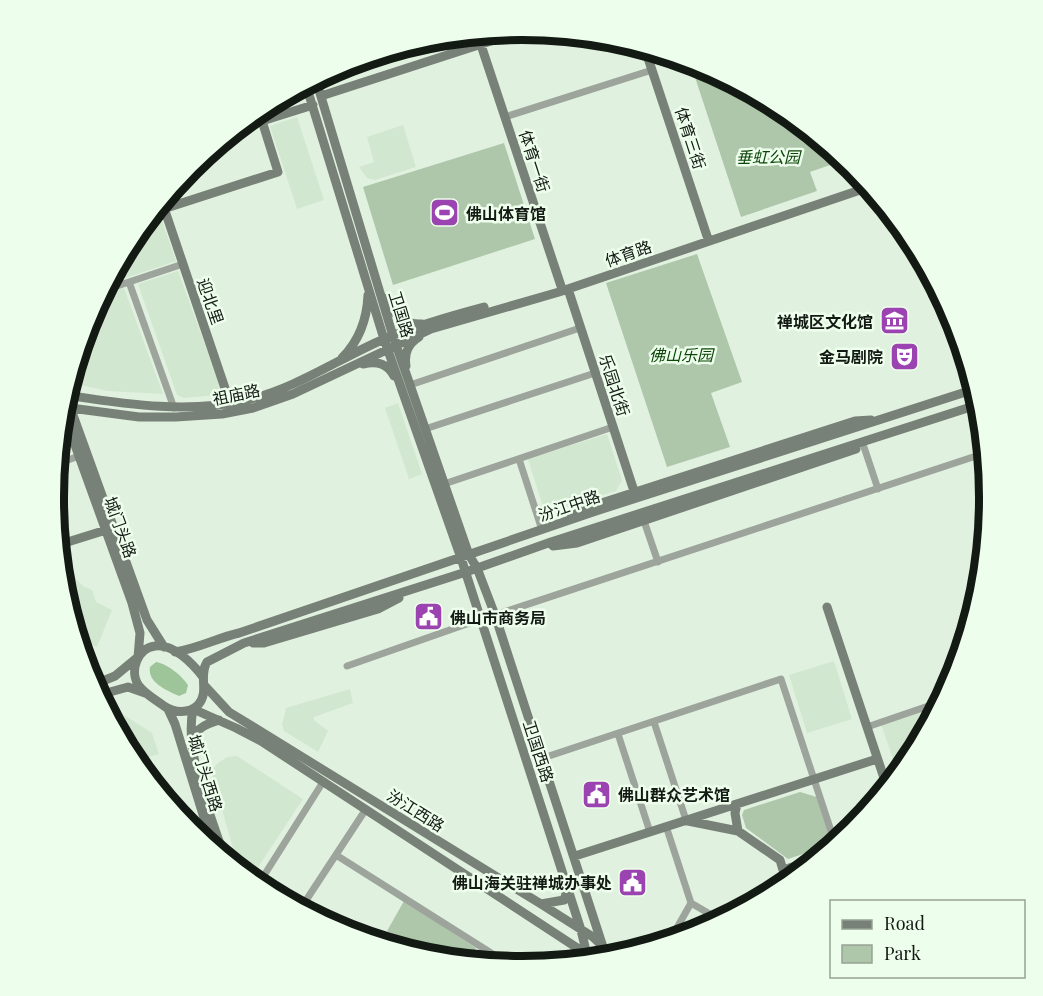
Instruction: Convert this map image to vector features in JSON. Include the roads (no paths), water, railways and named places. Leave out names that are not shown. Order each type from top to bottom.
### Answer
[{"type":"main road","points":[[321,96],[493,41]]},
{"type":"main road","name":"体育一街","points":[[481,45],[564,288]]},
{"type":"main road","name":"体育三街","points":[[648,59],[707,236]]},
{"type":"main road","name":"卫国路","points":[[319,88],[373,288],[390,342],[444,484],[465,556]]},
{"type":"main road","points":[[309,93],[373,288],[398,317],[408,323],[432,324]]},
{"type":"main road","points":[[263,121],[313,105]]},
{"type":"main road","points":[[172,203],[278,172],[262,121]]},
{"type":"main road","name":"体育路","points":[[564,288],[707,236],[857,188]]},
{"type":"main road","name":"体育路","points":[[390,342],[432,324],[564,288],[858,188]]},
{"type":"main road","name":"迎北里","points":[[165,212],[230,403]]},
{"type":"main road","points":[[337,363],[359,335],[367,315],[373,288]]},
{"type":"main road","name":"乐园北街","points":[[564,288],[580,328],[634,491]]},
{"type":"main road","points":[[938,310],[948,332]]},
{"type":"main road","points":[[407,385],[406,352],[413,340],[432,324]]},
{"type":"main road","name":"祖庙路","points":[[76,397],[139,406],[174,408],[230,403],[279,390],[390,342]]},
{"type":"main road","name":"祖庙路","points":[[73,409],[139,417],[222,414],[283,399],[349,368],[390,342]]},
{"type":"main road","points":[[349,368],[382,363],[407,385]]},
{"type":"main road","name":"卫国路","points":[[407,385],[465,556]]},
{"type":"main road","name":"汾江中路","points":[[175,652],[189,650],[226,636],[254,622],[341,594],[380,585],[562,523],[966,393]]},
{"type":"main road","name":"汾江中路","points":[[204,682],[204,667],[207,662],[244,642],[466,572],[969,407]]},
{"type":"main road","points":[[562,523],[583,509],[634,491],[855,421],[882,420]]},
{"type":"main road","name":"城门头路","points":[[71,423],[147,620],[164,647]]},
{"type":"main road","name":"城门头路","points":[[70,426],[135,613],[140,633],[138,657]]},
{"type":"main road","points":[[532,549],[577,543],[864,447],[887,433]]},
{"type":"main road","points":[[66,542],[106,530]]},
{"type":"main road","name":"卫国西路","points":[[465,556],[477,568],[495,615],[603,947]]},
{"type":"main road","name":"卫国西路","points":[[465,556],[466,572],[588,951]]},
{"type":"main road","points":[[827,607],[884,777]]},
{"type":"main road","points":[[103,681],[115,676],[149,647],[156,645],[175,652],[196,668],[204,682],[204,696],[200,703],[193,709],[181,712],[168,709],[139,686],[135,668],[138,657]]},
{"type":"main road","name":"汾江西路","points":[[204,682],[229,712],[541,904],[603,947]]},
{"type":"main road","points":[[108,693],[128,687],[151,696]]},
{"type":"main road","name":"城门头西路","points":[[168,709],[175,724],[208,831]]},
{"type":"main road","name":"汾江西路","points":[[193,709],[261,741],[582,952]]},
{"type":"main road","name":"城门头西路","points":[[193,709],[190,723],[192,756],[219,841]]},
{"type":"main road","points":[[191,742],[196,732],[205,724],[219,720]]},
{"type":"main road","points":[[575,856],[877,759]]},
{"type":"main road","points":[[737,804],[735,813],[738,831]]},
{"type":"main road","points":[[715,811],[716,826]]},
{"type":"main road","points":[[686,820],[738,831],[780,860],[783,870],[791,867]]},
{"type":"main road","points":[[541,904],[564,900],[568,888]]},
{"type":"main road","points":[[599,934],[610,947]]},
{"type":"street","points":[[448,46],[453,54]]},
{"type":"street","points":[[505,117],[652,70]]},
{"type":"street","points":[[116,286],[183,264]]},
{"type":"street","points":[[129,282],[174,408]]},
{"type":"street","points":[[407,385],[580,328]]},
{"type":"street","points":[[425,429],[595,373]]},
{"type":"street","points":[[444,484],[613,427]]},
{"type":"street","points":[[864,447],[878,489]]},
{"type":"street","points":[[66,461],[79,456]]},
{"type":"street","points":[[495,615],[976,456],[977,459]]},
{"type":"street","points":[[519,459],[542,530]]},
{"type":"street","points":[[644,521],[658,562]]},
{"type":"street","points":[[347,666],[481,619]]},
{"type":"street","points":[[543,758],[781,679],[832,834]]},
{"type":"street","points":[[867,726],[929,706]]},
{"type":"street","points":[[654,722],[686,820]]},
{"type":"street","points":[[618,734],[650,832]]},
{"type":"street","points":[[264,876],[323,782]]},
{"type":"street","points":[[307,901],[366,809]]},
{"type":"street","points":[[666,826],[691,903],[711,914]]},
{"type":"street","points":[[336,855],[494,955]]},
{"type":"street","points":[[677,928],[691,903]]},
{"type":"place","name":"佛山体育馆","points":[[445,213]]},
{"type":"place","name":"禅城区文化馆","points":[[894,321]]},
{"type":"place","name":"金马剧院","points":[[904,356]]},
{"type":"place","name":"佛山市商务局","points":[[429,617]]},
{"type":"place","name":"佛山群众艺术馆","points":[[597,794]]},
{"type":"place","name":"佛山海关驻禅城办事处","points":[[633,882]]},
{"type":"park label","name":"垂虹公园","points":[[768,156]]},
{"type":"park label","name":"佛山乐园","points":[[681,354]]}]
